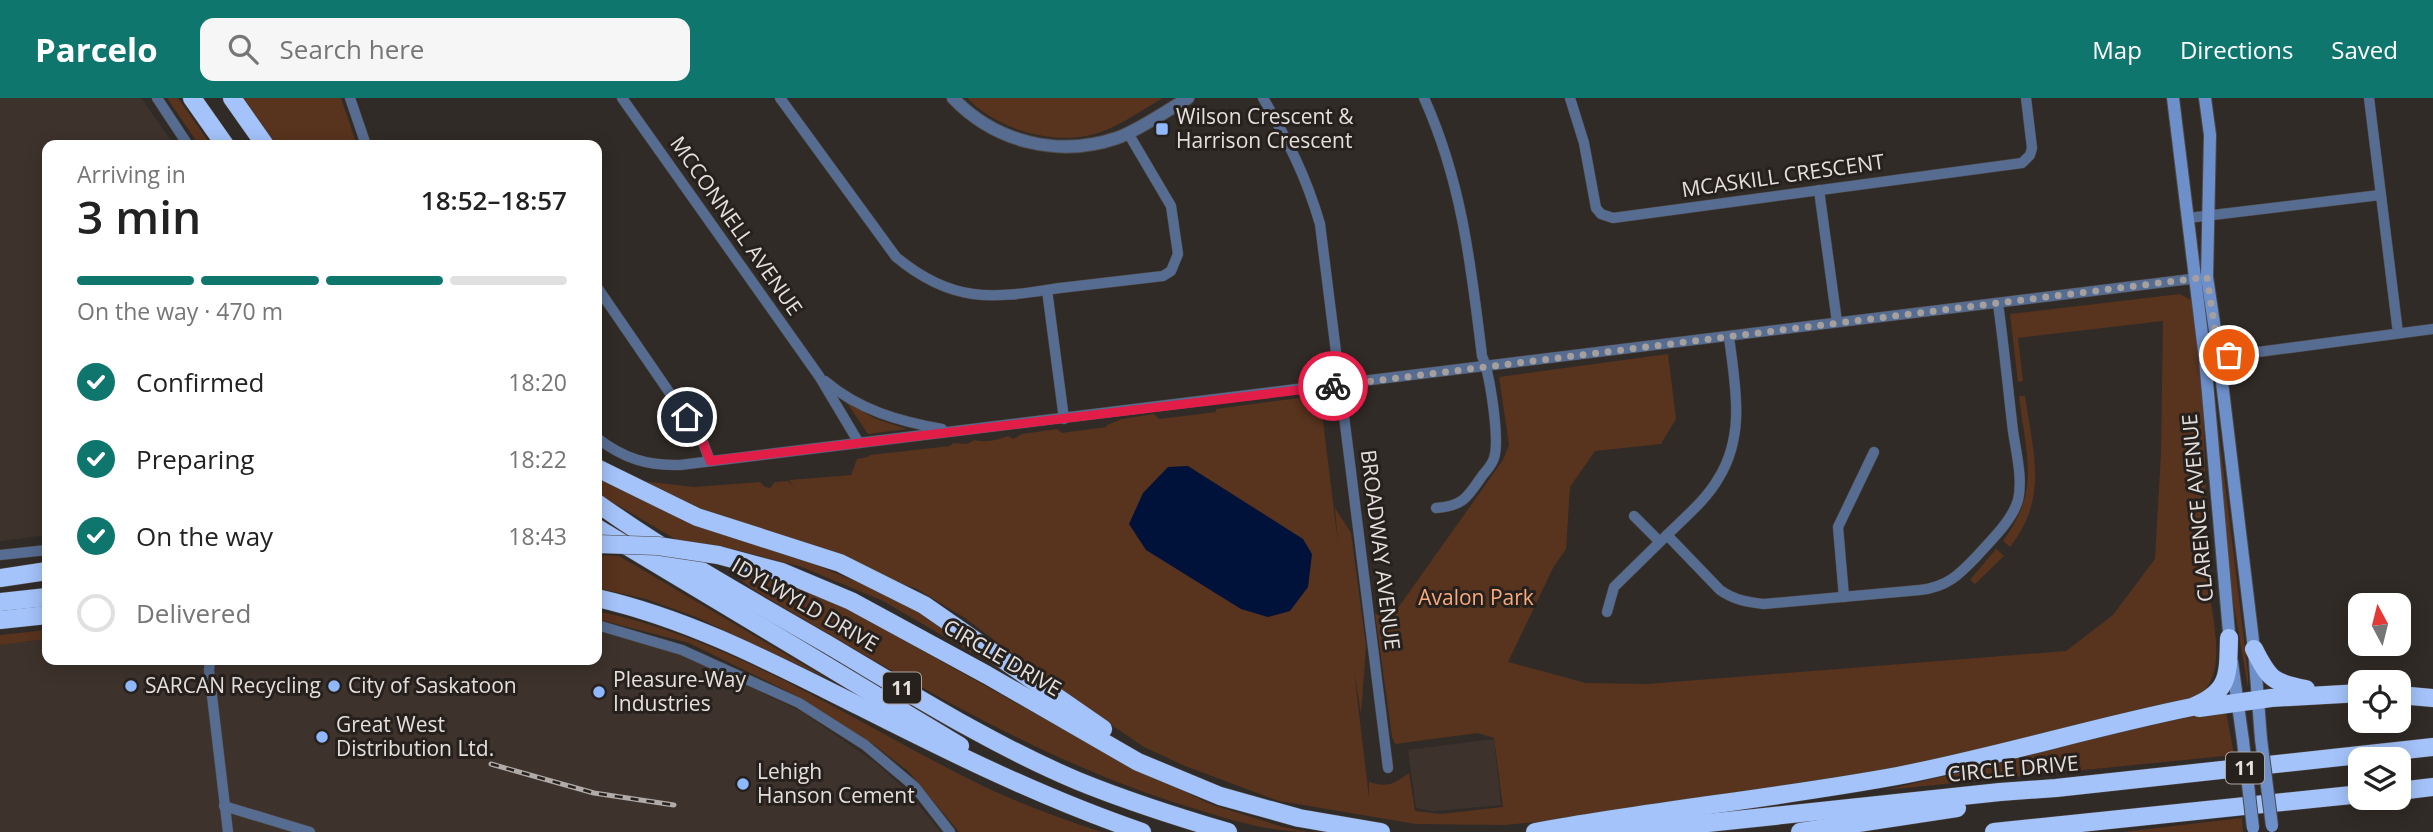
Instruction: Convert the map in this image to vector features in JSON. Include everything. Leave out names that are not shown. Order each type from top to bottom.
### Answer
[{"type":"highway","points":[[192,98],[221,140]]},
{"type":"highway","points":[[232,98],[261,140]]},
{"type":"highway","points":[[602,470],[697,517],[840,563],[924,604],[1090,722],[1173,769],[1182,779]]},
{"type":"highway","name":"IDYLWYLD DRIVE","points":[[602,507],[639,533],[766,609],[1011,750],[1077,780],[1157,811],[1228,832]]},
{"type":"highway","name":"IDYLWYLD DRIVE","points":[[602,531],[1022,784]]},
{"type":"highway","name":"CIRCLE DRIVE","points":[[602,544],[658,546],[718,555],[782,572],[851,601],[1138,762],[1220,796],[1299,818],[1381,832]]},
{"type":"highway","points":[[0,578],[42,572]]},
{"type":"highway","points":[[0,585],[42,581]]},
{"type":"highway","points":[[0,603],[42,598]]},
{"type":"highway","name":"11","points":[[602,600],[677,622],[733,644],[957,755],[1097,817],[1142,832]]},
{"type":"highway","points":[[0,620],[42,616]]},
{"type":"highway","points":[[1535,832],[1896,776],[1980,759],[2151,715],[2192,708],[2217,692],[2227,678],[2229,638]]},
{"type":"highway","points":[[2254,649],[2266,673],[2274,681],[2282,685],[2341,695]]},
{"type":"highway","points":[[2151,715],[2258,699],[2348,694]]},
{"type":"highway","points":[[2411,696],[2433,698]]},
{"type":"highway","name":"CIRCLE DRIVE","points":[[1597,832],[1642,830],[2056,788],[2433,747]]},
{"type":"highway","points":[[2411,789],[2433,787]]},
{"type":"highway","name":"11","points":[[1800,832],[2002,800],[2056,788]]},
{"type":"highway","name":"11","points":[[1994,832],[2348,795]]},
{"type":"main road","name":"CLARENCE AVENUE","points":[[2173,98],[2188,218],[2219,357],[2273,829]]},
{"type":"main road","name":"CLARENCE AVENUE","points":[[2205,98],[2210,135],[2209,215],[2201,278],[2204,359],[2229,638],[2254,830]]},
{"type":"street","points":[[157,98],[185,140]]},
{"type":"street","points":[[350,98],[364,140]]},
{"type":"street","name":"MCCONNELL AVENUE","points":[[622,98],[819,376],[859,443]]},
{"type":"street","points":[[780,98],[880,239],[896,257],[917,275],[971,294],[993,295],[1047,290],[1163,276],[1171,271],[1178,254],[1171,206],[1129,133]]},
{"type":"street","points":[[953,98],[979,122],[999,133],[1049,146],[1077,146],[1102,142],[1129,133],[1188,98]]},
{"type":"street","name":"BROADWAY AVENUE","points":[[1263,98],[1301,167],[1320,225],[1388,768]]},
{"type":"street","points":[[1424,98],[1440,133],[1458,194],[1482,356],[1487,366],[1496,445],[1494,460],[1466,499],[1453,507],[1436,508]]},
{"type":"street","name":"MCASKILL CRESCENT","points":[[1570,98],[1584,143],[1594,200],[1601,215],[1613,218],[2022,163],[2030,155],[2032,148],[2026,98]]},
{"type":"street","points":[[2369,98],[2398,333]]},
{"type":"street","points":[[1819,190],[1837,322]]},
{"type":"street","points":[[2188,218],[2381,195]]},
{"type":"street","points":[[602,441],[635,460],[654,466],[710,461],[2201,278]]},
{"type":"street","points":[[1047,290],[1064,419]]},
{"type":"street","points":[[602,294],[702,440],[710,461]]},
{"type":"street","points":[[1634,516],[1663,538],[1720,590],[1730,597],[1746,602],[1764,604],[1844,597],[1936,588],[1949,583],[1993,539],[2018,501],[2019,488],[1998,304]]},
{"type":"street","points":[[2204,359],[2433,329]]},
{"type":"street","points":[[1607,612],[1614,587],[1717,482],[1728,462],[1735,439],[1736,398],[1729,337]]},
{"type":"street","name":"MCCONNELL AVENUE","points":[[819,376],[847,398],[873,411],[904,423],[953,432]]},
{"type":"street","points":[[1844,597],[1838,527],[1874,452]]},
{"type":"street","points":[[0,555],[42,551]]},
{"type":"street","points":[[602,626],[682,650],[799,704],[865,745],[915,787],[950,832]]},
{"type":"street","points":[[210,665],[228,832]]},
{"type":"street","points":[[224,806],[310,832]]},
{"type":"shaded area","points":[[0,98],[141,98],[170,140],[42,140],[42,536],[0,541]]},
{"type":"shaded area","points":[[602,632],[685,656],[802,712],[876,763],[907,791],[941,832],[0,832],[0,645],[42,640],[42,665],[602,665]]},
{"type":"shaded area","points":[[1494,739],[1501,805],[1433,811],[1416,808],[1408,750]]},
{"type":"green space","points":[[167,98],[178,98],[207,140],[196,140]]},
{"type":"green space","points":[[242,98],[341,98],[355,140],[273,140]]},
{"type":"green space","points":[[967,98],[1163,98],[1100,132],[1075,138],[1058,138],[1024,132],[1008,126],[979,109]]},
{"type":"green space","name":"Avalon Park","points":[[2180,294],[2191,300],[2200,368],[2208,574],[2216,648],[2213,675],[2199,697],[1920,764],[1581,818],[1505,825],[1416,824],[1279,801],[1185,766],[1144,747],[1067,695],[965,618],[917,589],[705,511],[642,481],[694,487],[760,482],[770,488],[775,482],[788,481],[794,487],[789,480],[851,475],[857,459],[870,455],[950,446],[953,443],[967,444],[974,440],[992,441],[1008,436],[1013,439],[1022,434],[1057,429],[1062,433],[1106,427],[1122,419],[1154,414],[1159,419],[1321,395],[1325,398],[1325,404],[1321,405],[1338,543],[1335,508],[1351,533],[1366,646],[1361,714],[1354,671],[1369,798],[1369,782],[1390,784],[1409,773],[1415,811],[1441,814],[1503,807],[1494,738],[1478,733],[1395,744],[1375,613],[1388,622],[1503,460],[1509,445],[1499,377],[1668,354],[1676,419],[1661,444],[1595,451],[1570,487],[1566,549],[1553,568],[1508,662],[1586,683],[1647,684],[2066,651],[2113,615],[2155,559],[2161,454],[2163,321],[2018,338],[2023,381],[2018,382],[2010,314]]},
{"type":"green space","points":[[2019,396],[2025,396],[2034,456],[2034,492],[2030,510],[2010,547],[2003,541],[2023,505],[2028,472]]},
{"type":"green space","points":[[2215,401],[2248,673],[2248,688],[2224,547]]},
{"type":"green space","points":[[847,403],[876,419],[907,429],[868,434]]},
{"type":"green space","points":[[602,476],[912,605],[1035,689],[883,601],[802,567],[741,551],[677,540],[602,496]]},
{"type":"green space","points":[[1996,549],[2004,556],[1975,584],[1970,580]]},
{"type":"green space","points":[[602,555],[619,556],[828,679],[696,617],[646,599],[602,589]]},
{"type":"green space","points":[[726,569],[784,584],[841,605],[1105,753],[1210,804],[1308,832],[1266,828],[1226,818],[1140,790],[1026,742],[915,684],[754,590]]},
{"type":"green space","points":[[602,612],[649,624],[747,663],[983,786],[1102,832],[959,832],[909,772],[873,744],[795,695],[689,643],[602,620]]},
{"type":"green space","points":[[42,631],[42,640],[0,645],[0,635]]},
{"type":"green space","points":[[2226,711],[2234,755],[1885,790],[1962,772],[2141,722]]},
{"type":"green space","points":[[2242,818],[2243,832],[2122,832]]},
{"type":"water","points":[[1188,466],[1303,539],[1312,554],[1308,587],[1290,611],[1268,617],[1241,609],[1146,550],[1129,524],[1143,493],[1168,467]]},
{"type":"railway","points":[[491,764],[594,793],[674,805]]},
{"type":"way so far","points":[[1333,386],[2207,277],[2219,357],[2229,355]]},
{"type":"place","name":"Wilson Crescent & Harrison Crescent","points":[[1162,129]]},
{"type":"place","name":"SARCAN Recycling","points":[[131,686]]},
{"type":"place","name":"City of Saskatoon","points":[[334,686]]},
{"type":"place","name":"Pleasure-Way Industries","points":[[599,692]]},
{"type":"place","name":"Great West Distribution Ltd.","points":[[322,737]]},
{"type":"place","name":"Lehigh Hanson Cement","points":[[743,784]]},
{"type":"route","points":[[687,417],[702,440],[710,461],[1333,386]]}]
